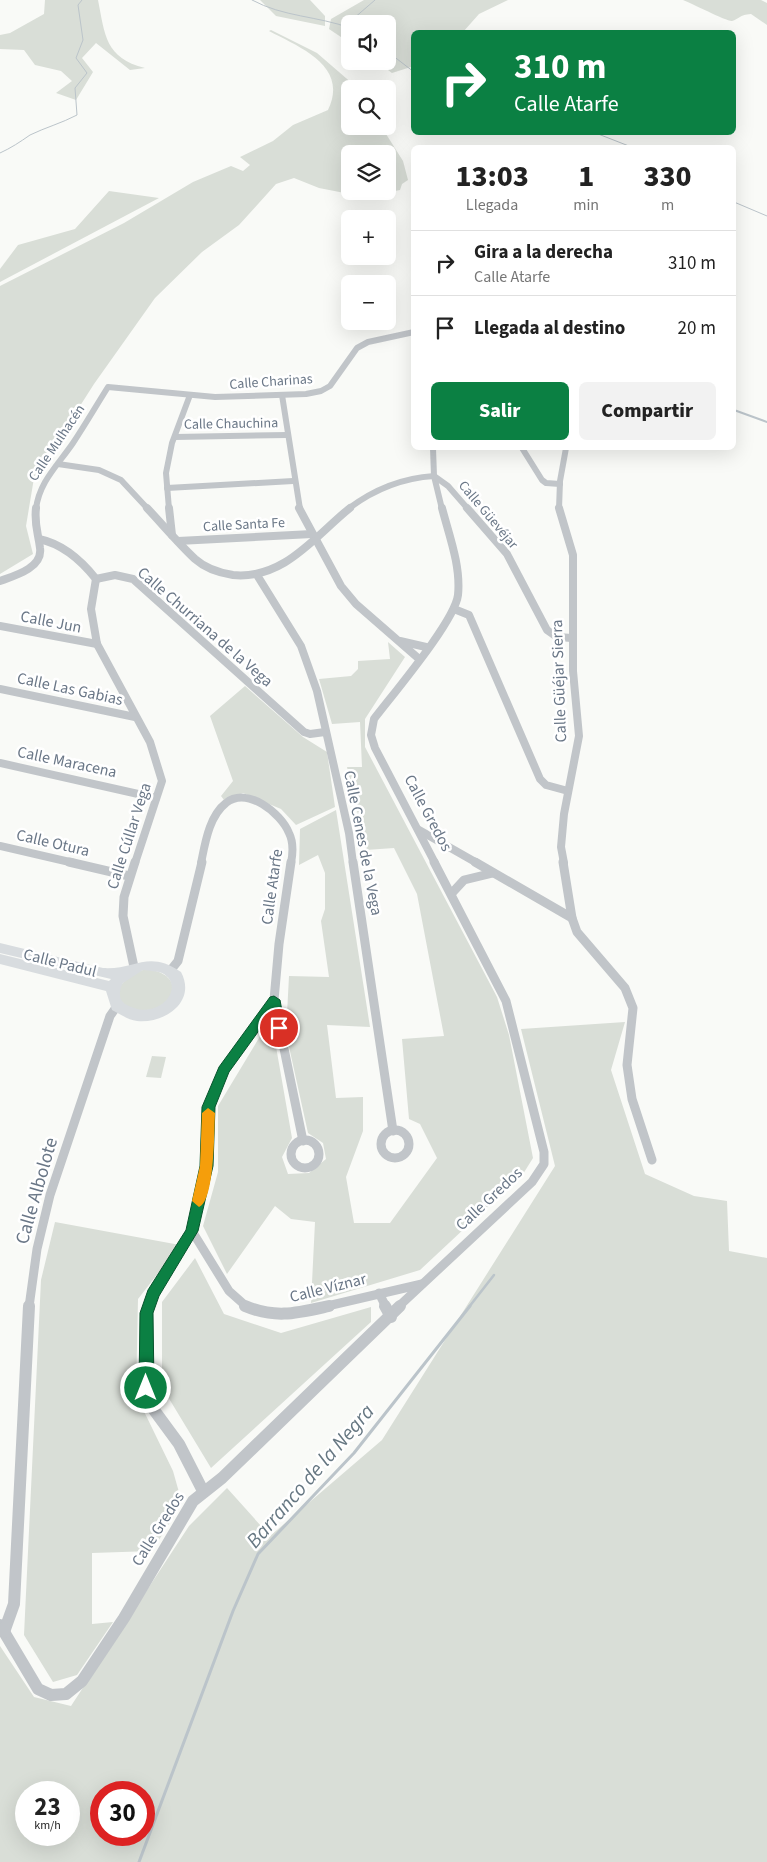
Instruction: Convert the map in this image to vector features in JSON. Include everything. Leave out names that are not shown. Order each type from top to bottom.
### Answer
[{"type":"street","name":"Calle Charinas","points":[[108,387],[215,397],[282,396],[321,391],[330,386],[357,348],[377,339],[411,333]]},
{"type":"street","name":"Calle Mulhacén","points":[[0,581],[19,575],[32,566],[41,550],[34,523],[37,497],[42,485],[58,464],[108,387]]},
{"type":"street","points":[[172,535],[166,474],[175,437],[190,396]]},
{"type":"street","points":[[282,396],[298,506],[313,537],[341,586],[356,604],[418,658]]},
{"type":"street","name":"Calle Chauchina","points":[[175,437],[287,435]]},
{"type":"street","name":"Calle Gredos","points":[[2,1629],[38,1689],[51,1695],[66,1694],[82,1681],[124,1618],[193,1500],[222,1478],[391,1317],[422,1284],[532,1182],[544,1164],[544,1152],[506,1001],[452,893],[375,748],[372,735],[374,719],[426,647],[444,626],[454,609],[459,581],[434,476],[433,450]]},
{"type":"street","points":[[523,450],[542,480],[546,483],[560,484]]},
{"type":"street","name":"Calle Güéjar Sierra","points":[[566,450],[560,484],[560,513],[573,555],[573,671],[579,736],[568,791],[561,847],[572,918],[577,932],[625,988],[633,1008],[627,1065],[632,1099],[652,1160]]},
{"type":"street","points":[[58,464],[99,470],[121,480],[178,542],[206,567],[221,573],[257,575],[282,566],[313,537],[356,504],[370,496],[407,479],[434,476]]},
{"type":"street","name":"Calle Güevéjar","points":[[434,476],[448,486],[507,554],[547,630],[558,637],[572,638]]},
{"type":"street","points":[[167,488],[293,481]]},
{"type":"street","name":"Calle Santa Fe","points":[[178,542],[313,537]]},
{"type":"street","points":[[39,539],[51,540],[87,567],[96,579]]},
{"type":"street","name":"Calle Churriana de la Vega","points":[[96,579],[112,574],[125,575],[133,579],[304,732],[310,734],[325,732]]},
{"type":"street","name":"Calle Cenes de la Vega","points":[[257,575],[302,646],[317,691],[349,832],[393,1131]]},
{"type":"street","name":"Calle Cúllar Vega","points":[[96,579],[91,609],[97,644],[134,717],[150,742],[162,781],[129,876],[124,897],[123,916],[127,971]]},
{"type":"street","points":[[454,609],[469,615],[540,779],[546,785],[568,791]]},
{"type":"street","name":"Calle Jun","points":[[0,626],[97,644]]},
{"type":"street","points":[[400,641],[426,647]]},
{"type":"street","name":"Calle Las Gabias","points":[[0,689],[134,717]]},
{"type":"street","name":"Calle Maracena","points":[[0,763],[156,798]]},
{"type":"street","name":"Calle Atarfe","points":[[170,971],[178,960],[210,828],[226,803],[234,798],[247,797],[260,802],[286,824],[292,837],[293,852],[279,944],[274,1000],[303,1142]]},
{"type":"street","points":[[419,830],[572,918]]},
{"type":"street","name":"Calle Otura","points":[[0,846],[129,876]]},
{"type":"street","points":[[452,893],[456,886],[464,879],[493,873]]},
{"type":"street","name":"Calle Padul","points":[[0,948],[103,973],[127,971]]},
{"type":"street","name":"Calle Padul","points":[[0,959],[113,986]]},
{"type":"street","points":[[153,965],[170,971],[180,985],[179,994],[167,1009],[157,1014],[134,1015],[116,1006],[112,993],[113,986],[127,971],[153,965]]},
{"type":"street","points":[[203,1491],[179,1444],[154,1410],[146,1388],[146,1313],[153,1294],[192,1231],[206,1166],[209,1107],[224,1070],[274,1000]]},
{"type":"street","name":"Calle Albolote","points":[[2,1629],[14,1604],[29,1309],[37,1249],[50,1195],[110,1016],[116,1006]]},
{"type":"street","name":"Calle Víznar","points":[[192,1231],[229,1291],[245,1306],[257,1312],[279,1316],[293,1314],[422,1284]]},
{"type":"street","points":[[379,1293],[391,1317]]},
{"type":"shaded area","points":[[45,0],[98,0],[105,34],[114,51],[132,64],[145,68],[130,70],[96,43],[82,58],[93,72],[76,100],[56,93],[72,81],[61,71],[35,65],[24,50],[0,49],[0,35],[10,33],[44,14]]},
{"type":"shaded area","points":[[260,0],[310,0],[325,16],[325,26],[276,16]]},
{"type":"shaded area","points":[[364,0],[508,0],[479,14],[465,30],[411,30],[411,67],[392,73],[388,70],[396,70],[396,15],[341,15],[341,37],[329,29],[331,19]]},
{"type":"shaded area","points":[[683,0],[761,0],[767,3],[767,25],[751,14],[729,21]]},
{"type":"shaded area","points":[[271,30],[317,53],[348,80],[341,80],[341,135],[387,135],[393,145],[341,145],[341,192],[319,188],[294,178],[276,184],[239,225],[202,252],[155,298],[94,384],[34,478],[26,526],[33,554],[0,574],[0,286],[124,223],[193,182],[231,166],[243,171],[250,165],[240,157],[273,141],[293,125],[328,110],[333,95],[332,81],[327,70],[318,60],[295,44],[269,31]]},
{"type":"shaded area","points":[[396,150],[403,161],[408,180],[402,184],[400,190],[396,191]]},
{"type":"shaded area","points":[[109,191],[159,198],[0,282],[0,269],[18,245],[75,229]]},
{"type":"shaded area","points":[[388,642],[405,657],[365,719],[365,747],[497,997],[509,1035],[533,1158],[523,1174],[420,1270],[311,1303],[315,1222],[291,1219],[275,1206],[227,1274],[203,1226],[218,1172],[218,1106],[271,1018],[292,1138],[282,1157],[288,1174],[309,1173],[326,1159],[323,1143],[308,1133],[286,1033],[289,976],[329,977],[321,921],[325,909],[325,873],[318,855],[299,865],[300,829],[336,810],[370,1027],[327,1025],[336,1098],[363,1097],[363,1131],[346,1177],[354,1223],[390,1223],[437,1158],[420,1124],[409,1119],[402,1039],[444,1036],[417,894],[394,848],[366,850],[347,767],[362,767],[360,722],[332,724],[319,679],[351,676],[358,669],[358,661],[390,659]]},
{"type":"shaded area","points":[[245,686],[303,737],[327,752],[335,807],[296,825],[281,809],[243,793],[224,800],[221,796],[233,781],[210,716]]},
{"type":"shaded area","points":[[146,969],[162,973],[170,980],[173,989],[170,997],[163,1005],[153,1010],[141,1011],[129,1008],[121,1002],[118,997],[118,991],[126,979]]},
{"type":"shaded area","points":[[625,1022],[611,1070],[645,1174],[694,1196],[727,1201],[729,1251],[767,1258],[767,1862],[0,1862],[0,1646],[34,1697],[71,1706],[189,1526],[227,1488],[270,1536],[382,1440],[555,1166],[521,1029]]},
{"type":"shaded area","points":[[152,1056],[166,1057],[161,1078],[146,1077]]},
{"type":"shaded area","points":[[55,1222],[180,1245],[138,1299],[136,1395],[173,1471],[182,1503],[152,1551],[92,1553],[92,1624],[113,1622],[77,1675],[53,1682],[24,1635],[41,1280]]},
{"type":"shaded area","points":[[195,1258],[224,1314],[281,1333],[371,1307],[371,1322],[211,1468],[162,1387],[162,1302]]},
{"type":"waterway","points":[[0,153],[30,135],[77,115],[75,88],[87,73],[76,58],[83,40],[78,5],[82,0]]},
{"type":"waterway","points":[[252,0],[276,10],[341,25]]},
{"type":"waterway","points":[[358,15],[375,0]]},
{"type":"waterway","points":[[396,58],[411,70]]},
{"type":"waterway","points":[[601,135],[626,145]]},
{"type":"waterway","points":[[736,203],[767,216]]},
{"type":"waterway","points":[[736,411],[767,422]]},
{"type":"waterway","name":"Barranco de la Negra","points":[[469,1307],[494,1275]]},
{"type":"waterway","name":"Barranco de la Negra","points":[[139,1862],[233,1611],[258,1554],[354,1453],[470,1306]]},
{"type":"slow traffic","points":[[199,1201],[206,1166],[208,1113]]},
{"type":"route","points":[[146,1388],[146,1313],[153,1294],[192,1231],[206,1166],[209,1107],[224,1070],[274,1000],[279,1028]]}]
